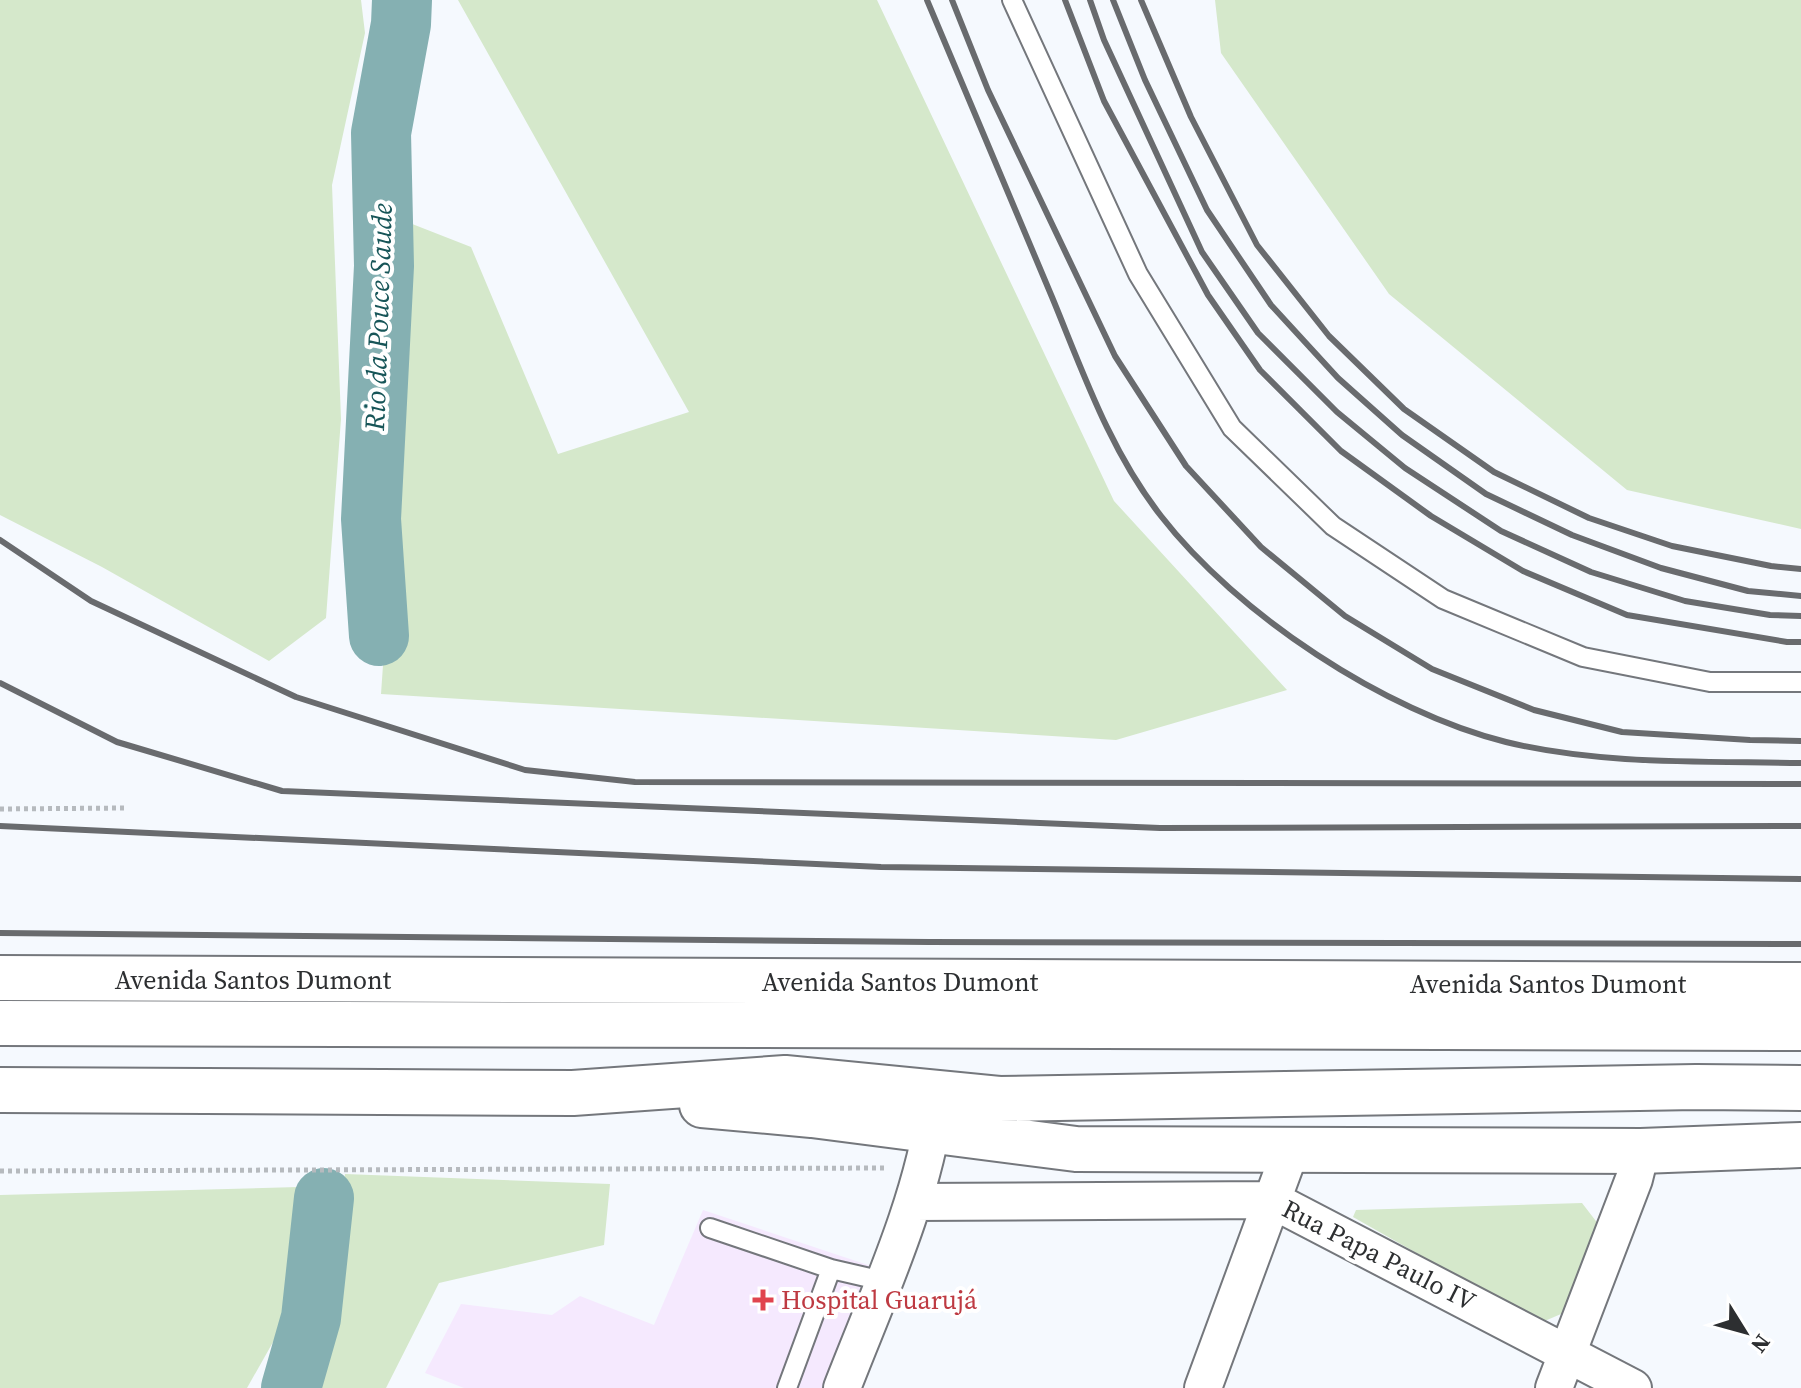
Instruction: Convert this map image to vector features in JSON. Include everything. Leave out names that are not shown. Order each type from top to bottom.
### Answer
[{"type":"main road","name":"Avenida Santos Dumont","points":[[0,978],[1801,985]]},
{"type":"main road","name":"Avenida Santos Dumont","points":[[0,1023],[1801,1028]]},
{"type":"main road","points":[[0,1090],[573,1093],[785,1078],[935,1112],[1076,1149],[1641,1151],[1801,1145]]},
{"type":"main road","points":[[935,1112],[999,1099],[1696,1087],[1801,1088]]},
{"type":"main road","points":[[1641,1151],[1652,1122],[1696,1087]]},
{"type":"street","points":[[842,1388],[913,1202],[935,1112]]},
{"type":"street","points":[[1203,1388],[1291,1149]]},
{"type":"street","points":[[1554,1388],[1634,1179],[1641,1151]]},
{"type":"street","name":"Rua Papa Paulo IV","points":[[913,1202],[1272,1200],[1633,1388]]},
{"type":"lane","points":[[1012,0],[1146,287],[1232,428],[1333,526],[1443,599],[1583,657],[1710,682],[1801,682]]},
{"type":"lane","points":[[710,1228],[831,1269],[883,1281]]},
{"type":"lane","points":[[787,1388],[831,1269]]},
{"type":"path","points":[[0,809],[124,808]]},
{"type":"shaded area","name":"Hospital Guarujá","points":[[703,1210],[874,1267],[828,1388],[464,1388],[425,1373],[461,1304],[552,1315],[580,1296],[654,1325]]},
{"type":"green space","points":[[0,0],[361,0],[365,33],[332,185],[341,419],[326,618],[269,661],[102,567],[0,515]]},
{"type":"green space","points":[[458,0],[877,0],[1114,501],[1287,690],[1116,740],[381,694],[389,579],[402,220],[471,247],[558,454],[689,412]]},
{"type":"green space","points":[[1215,0],[1801,0],[1801,529],[1627,490],[1389,294],[1221,53]]},
{"type":"green space","points":[[345,1174],[610,1184],[604,1245],[439,1283],[386,1388],[303,1388],[317,1357]]},
{"type":"green space","points":[[298,1187],[290,1312],[247,1388],[0,1388],[0,1195]]},
{"type":"green space","points":[[1582,1203],[1599,1225],[1568,1311],[1540,1323],[1353,1217],[1356,1210]]},
{"type":"waterway","name":"Rio da Pouce Saude","points":[[379,636],[371,519],[384,266],[381,133],[401,24],[402,0]]},
{"type":"waterway","name":"Rio da Pouce Saude","points":[[291,1388],[311,1318],[324,1198]]},
{"type":"railway","points":[[927,0],[1112,438],[1161,516],[1193,553],[1230,588],[1272,623],[1364,683],[1460,728],[1506,742],[1578,755],[1690,762],[1801,763]]},
{"type":"railway","points":[[952,0],[988,90],[1115,356],[1186,466],[1261,547],[1345,616],[1432,669],[1534,710],[1622,732],[1801,741]]},
{"type":"railway","points":[[1065,0],[1104,101],[1208,295],[1260,370],[1341,451],[1431,516],[1523,571],[1627,615],[1801,642]]},
{"type":"railway","points":[[1090,0],[1104,40],[1202,252],[1258,333],[1337,412],[1405,468],[1501,531],[1591,572],[1685,601],[1770,615],[1801,616]]},
{"type":"railway","points":[[1113,0],[1145,80],[1207,210],[1271,305],[1338,378],[1402,435],[1486,494],[1572,535],[1661,568],[1748,591],[1801,596]]},
{"type":"railway","points":[[1141,0],[1191,117],[1257,245],[1329,336],[1404,409],[1494,472],[1589,518],[1672,546],[1801,569]]},
{"type":"railway","points":[[0,540],[91,601],[296,697],[525,770],[635,782],[1801,784]]},
{"type":"railway","points":[[0,683],[117,742],[282,791],[1160,828],[1801,826]]},
{"type":"railway","points":[[0,826],[881,867],[1801,879]]},
{"type":"railway","points":[[0,933],[929,942],[1801,944]]},
{"type":"place","name":"Hospital Guarujá","points":[[763,1300]]}]
